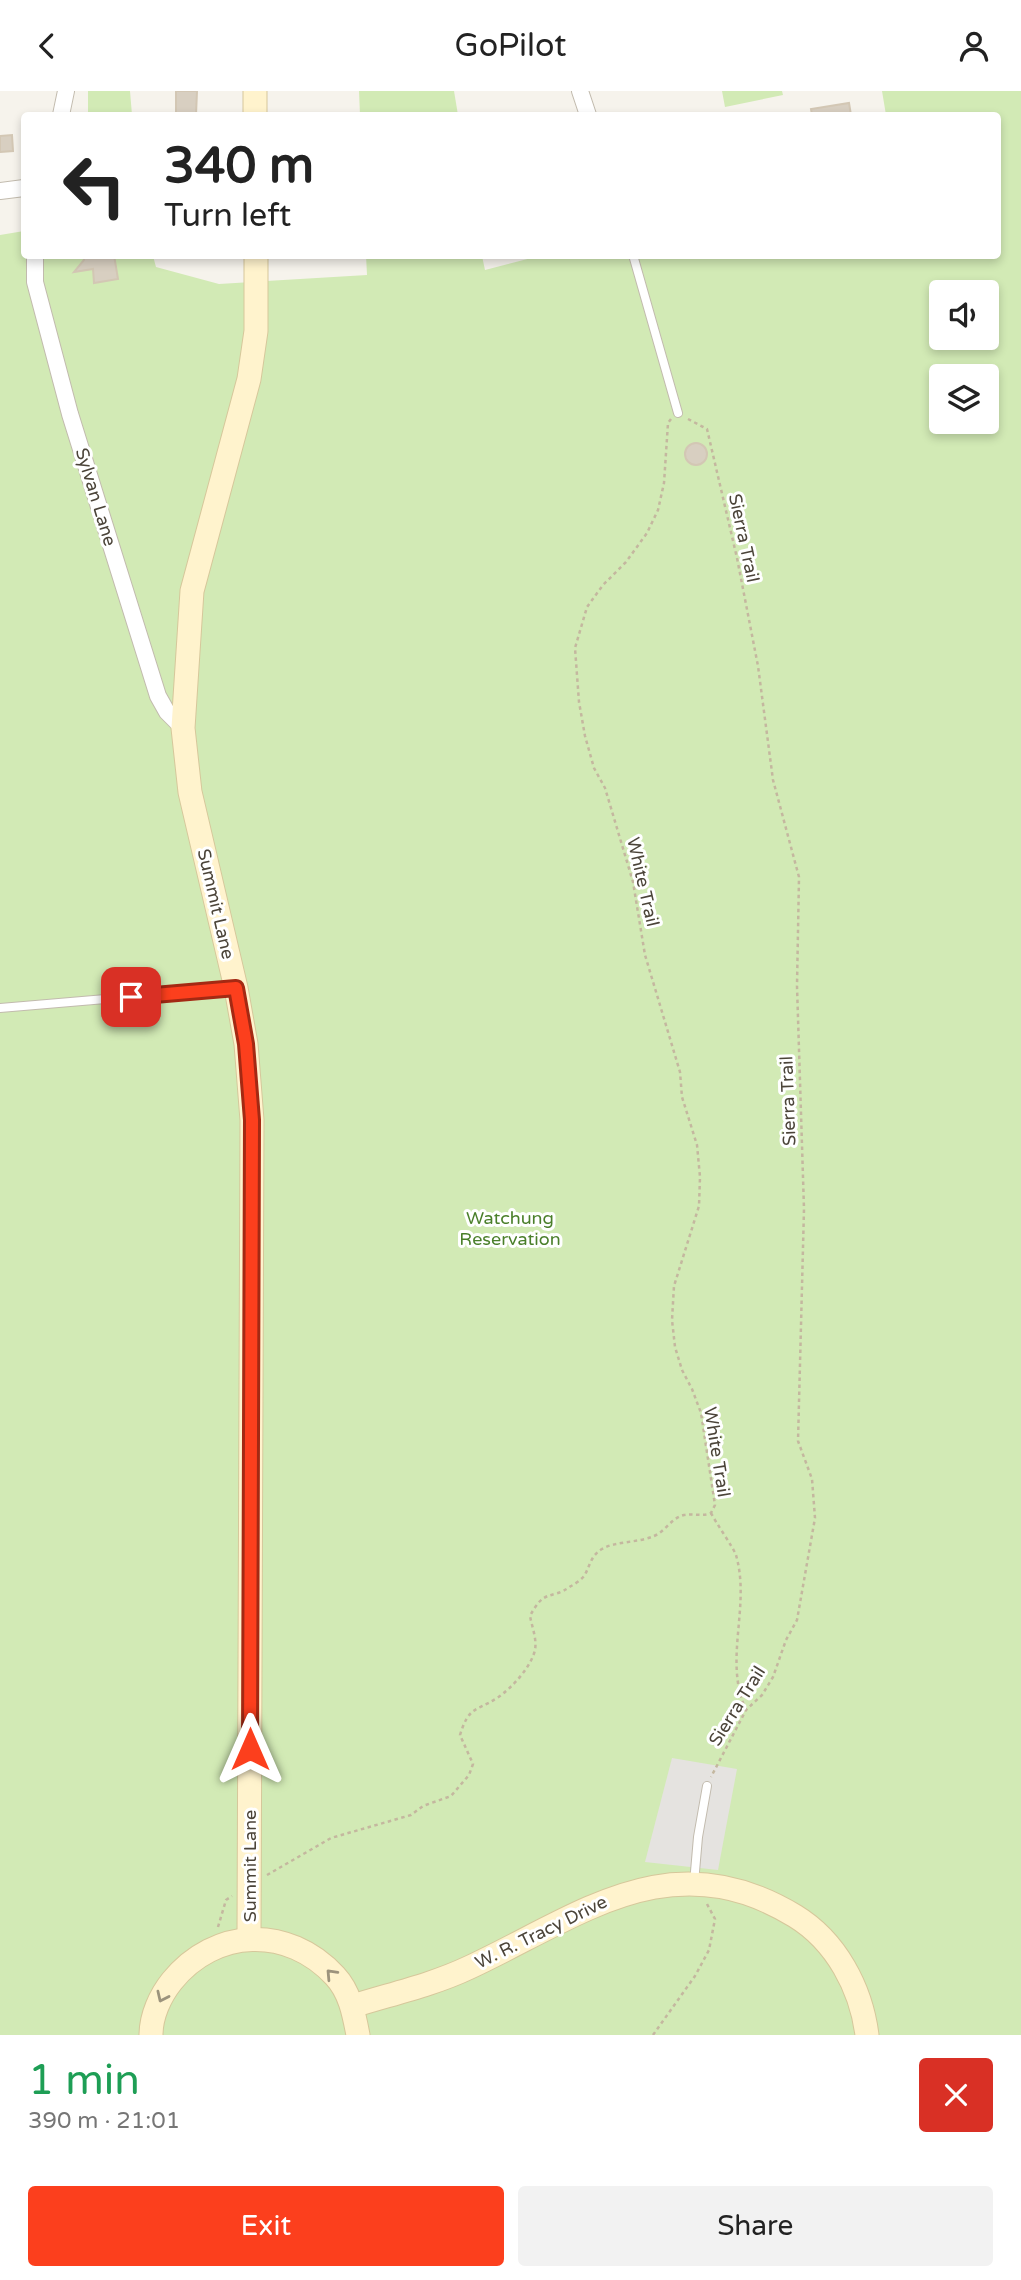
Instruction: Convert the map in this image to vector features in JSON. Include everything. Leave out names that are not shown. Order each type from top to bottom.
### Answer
[{"type":"street","points":[[62,112],[66,91]]},
{"type":"street","points":[[255,91],[255,112]]},
{"type":"street","points":[[580,91],[587,112]]},
{"type":"street","points":[[0,191],[21,188]]},
{"type":"street","name":"Sylvan Lane","points":[[35,259],[35,282],[70,414],[154,684],[167,712],[183,728]]},
{"type":"street","name":"Summit Lane","points":[[249,1938],[252,1120],[246,1044],[236,988],[190,792],[183,728],[192,590],[249,379],[256,331],[256,259]]},
{"type":"street","name":"W. R. Tracy Drive","points":[[352,2006],[467,1968],[608,1899],[660,1885],[694,1883],[753,1896],[783,1909],[814,1931],[842,1963],[856,1995],[867,2035]]},
{"type":"street","points":[[151,2035],[151,2025],[163,1992],[185,1965],[215,1946],[249,1938],[282,1942],[312,1955],[336,1977],[352,2006],[358,2035]]},
{"type":"lane","points":[[634,259],[678,413]]},
{"type":"lane","points":[[0,1008],[236,988]]},
{"type":"lane","points":[[694,1883],[698,1837],[707,1786]]},
{"type":"path","name":"White Trail","points":[[218,1927],[226,1900],[331,1838],[411,1815],[424,1806],[451,1796],[469,1775],[473,1764],[460,1735],[465,1718],[475,1709],[498,1697],[530,1662],[535,1650],[535,1639],[530,1616],[543,1597],[562,1592],[573,1585],[584,1576],[593,1556],[602,1549],[657,1535],[667,1528],[671,1520],[684,1515],[705,1516],[711,1513],[715,1505],[701,1413],[675,1347],[673,1320],[674,1286],[699,1206],[697,1145],[682,1097],[680,1072],[645,955],[634,882],[605,788],[594,768],[585,736],[579,702],[575,648],[587,607],[647,533],[658,510],[664,483],[668,423],[678,413]]},
{"type":"path","name":"Sierra Trail","points":[[678,413],[707,429],[737,558],[758,666],[773,780],[799,877],[797,986],[804,1209],[798,1441],[812,1479],[815,1518],[797,1620],[786,1640],[773,1677],[762,1695],[746,1710],[707,1786]]},
{"type":"path","points":[[711,1513],[735,1553],[741,1609],[735,1655],[736,1677],[738,1694],[746,1710]]},
{"type":"path","points":[[653,2035],[695,1976],[709,1950],[715,1919],[694,1883]]},
{"type":"green space","points":[[88,91],[130,91],[132,112],[88,112]]},
{"type":"green space","points":[[359,91],[454,91],[458,112],[360,112]]},
{"type":"green space","points":[[722,91],[782,91],[783,95],[725,107]]},
{"type":"green space","name":"Watchung Reservation","points":[[882,91],[1021,91],[1021,2035],[0,2035],[0,235],[21,232],[21,259],[154,259],[156,267],[219,284],[367,275],[366,259],[483,259],[485,270],[528,259],[1001,259],[1001,112],[886,112]]},
{"type":"shaded area","points":[[672,1758],[737,1769],[718,1870],[645,1862]]},
{"type":"building","points":[[176,91],[197,91],[196,112],[176,112]]},
{"type":"building","points":[[849,103],[850,112],[812,112],[811,109]]},
{"type":"building","points":[[12,135],[13,151],[0,152],[0,136]]},
{"type":"building","points":[[115,259],[118,279],[94,283],[93,269],[74,272],[84,260]]},
{"type":"building","points":[[696,443],[704,446],[707,454],[704,462],[696,465],[688,462],[685,454],[688,446]]},
{"type":"route","points":[[131,997],[236,988],[246,1044],[252,1120],[250,1749]]}]
